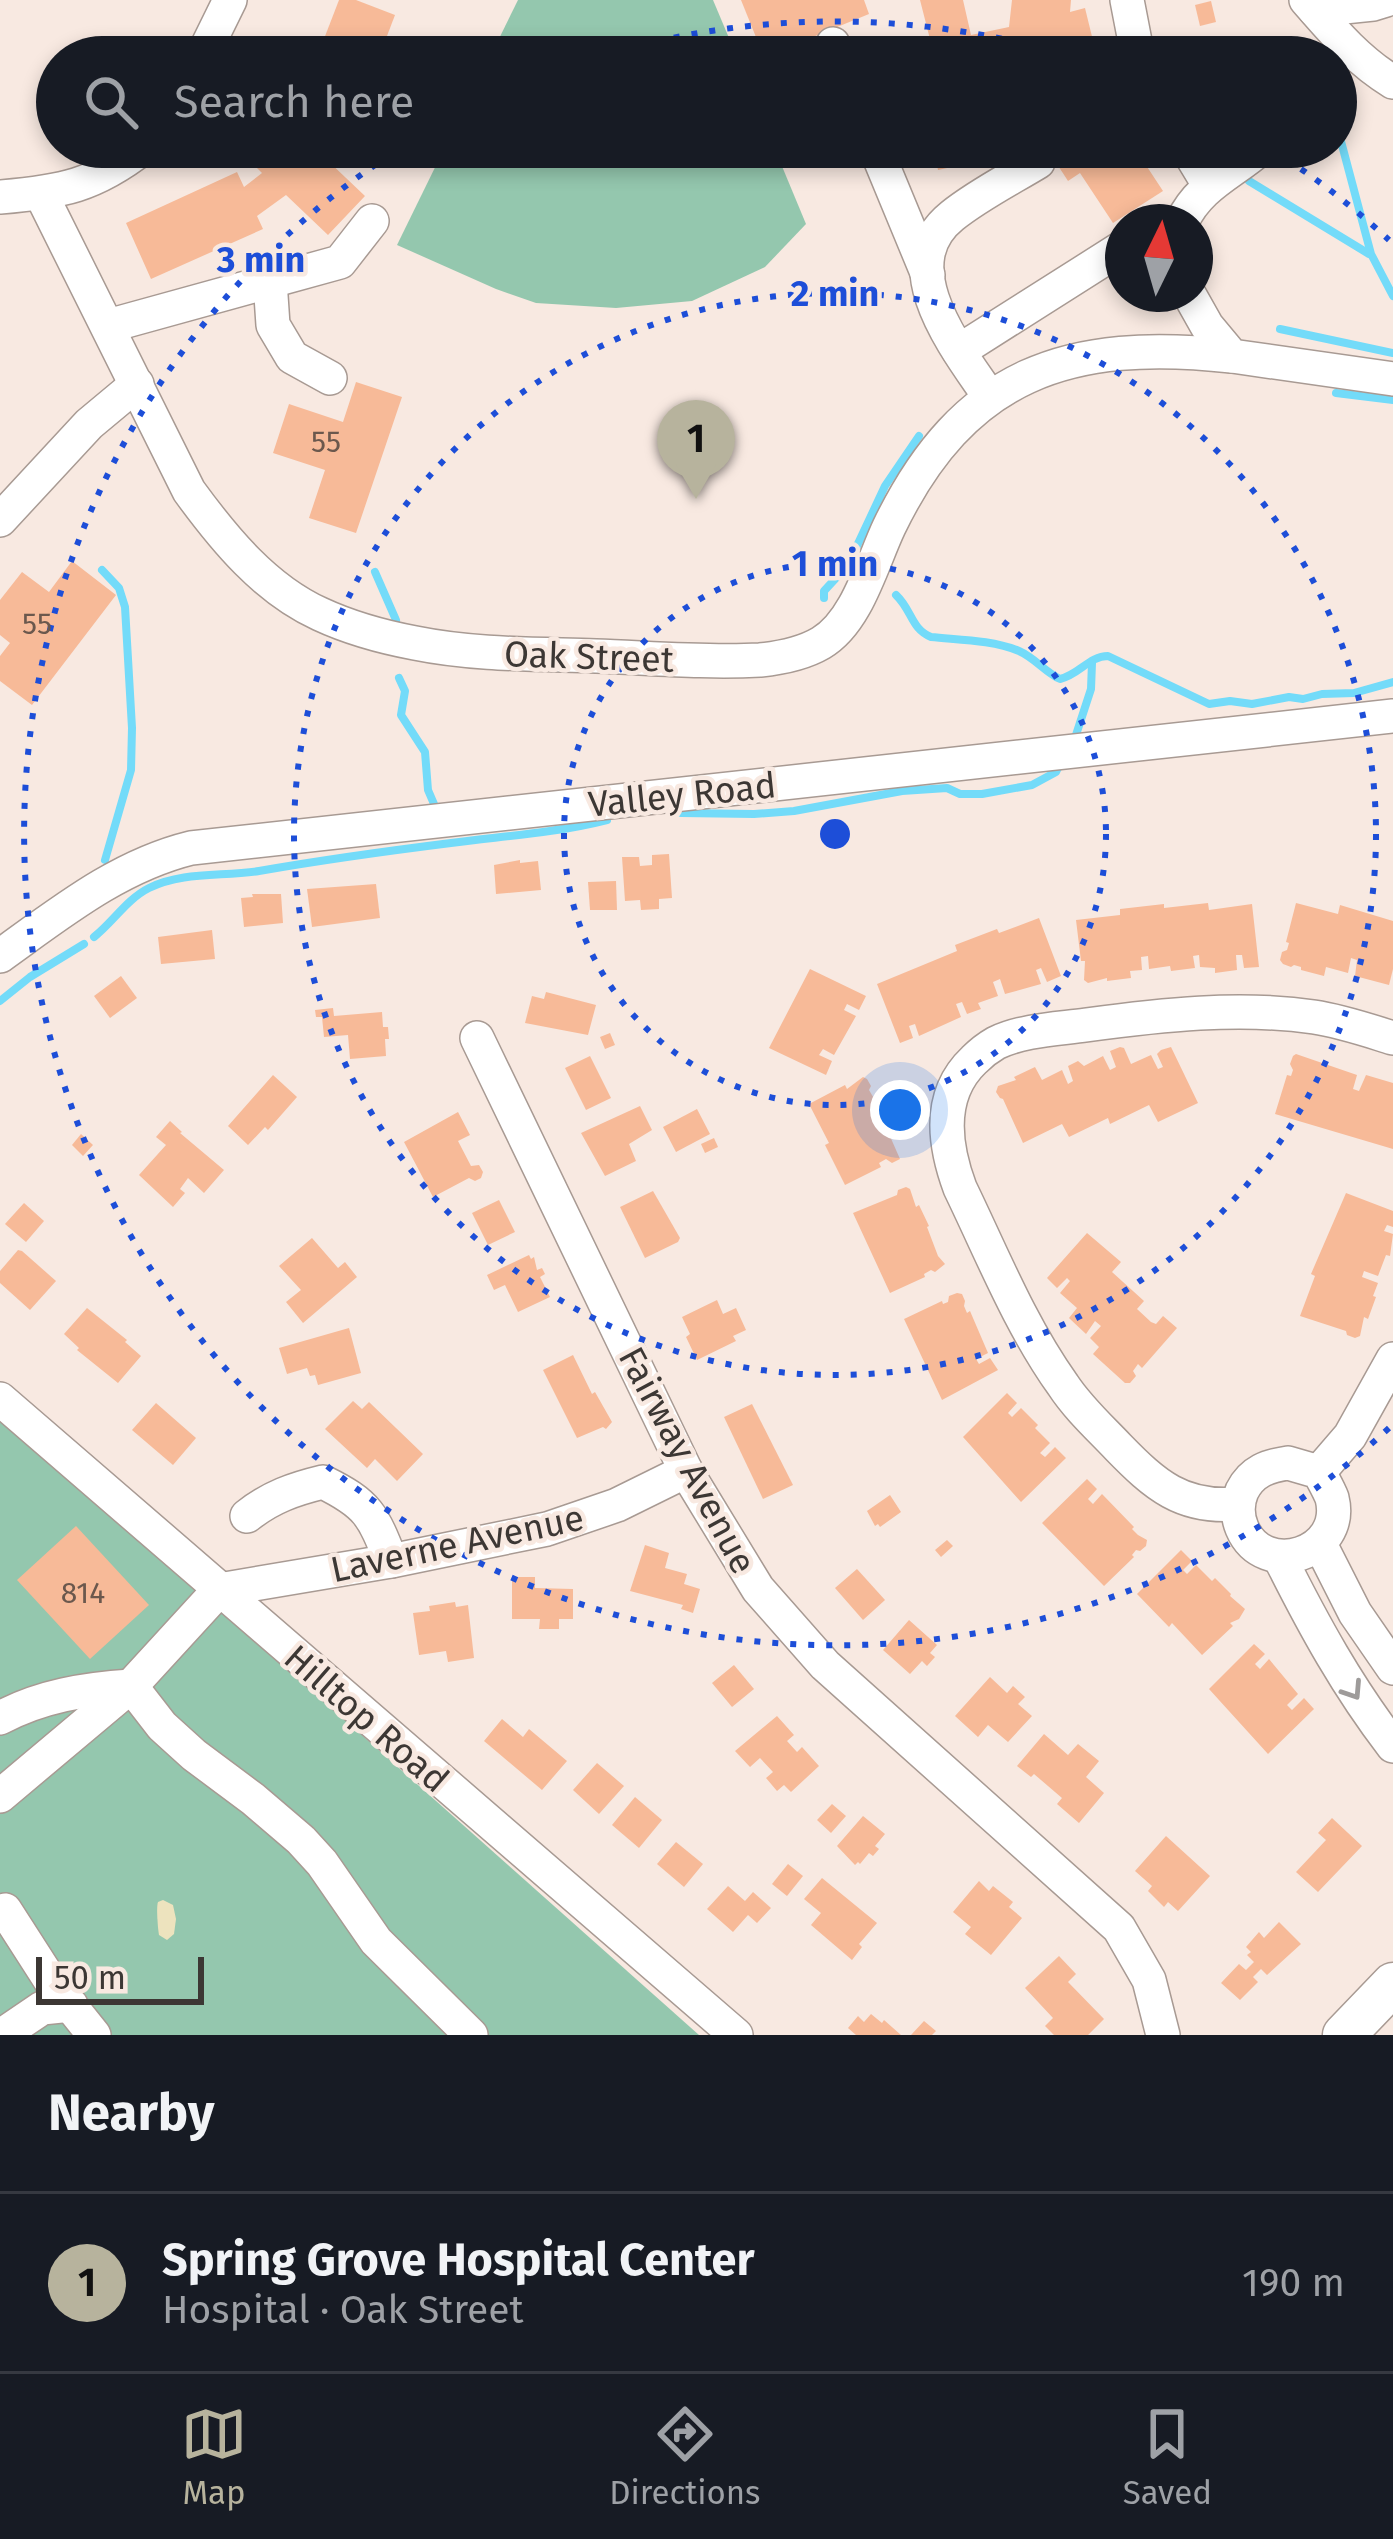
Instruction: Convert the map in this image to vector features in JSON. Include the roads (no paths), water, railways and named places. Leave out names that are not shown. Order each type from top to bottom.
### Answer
[{"type":"main road","points":[[1344,2035],[1393,1984]]},
{"type":"street","points":[[212,36],[230,0]]},
{"type":"street","points":[[1127,0],[1134,36]]},
{"type":"street","points":[[1311,5],[1386,0]]},
{"type":"street","points":[[1311,5],[1330,36]]},
{"type":"street","points":[[1357,63],[1393,82]]},
{"type":"street","points":[[0,197],[80,186],[117,168]]},
{"type":"street","points":[[884,168],[928,277]]},
{"type":"street","points":[[988,397],[932,303],[928,254],[950,218],[1028,168]]},
{"type":"street","points":[[1186,168],[1186,204]]},
{"type":"street","points":[[1191,204],[1236,168]]},
{"type":"street","name":"Oak Street","points":[[40,194],[189,491],[238,554],[316,613],[416,644],[476,652],[718,660],[777,657],[823,642],[843,622],[910,487],[988,397],[1028,375],[1121,352],[1181,350],[1393,379]]},
{"type":"street","points":[[108,326],[340,262],[372,221]]},
{"type":"street","points":[[958,351],[1105,258]]},
{"type":"street","points":[[270,281],[273,325],[292,357],[330,378]]},
{"type":"street","points":[[1199,312],[1232,356]]},
{"type":"street","points":[[0,518],[89,424],[137,384]]},
{"type":"street","name":"Valley Road","points":[[0,956],[122,873],[157,856],[191,848],[1393,716]]},
{"type":"street","points":[[1238,1504],[1190,1501],[1165,1490],[1066,1390],[1038,1348],[960,1188],[946,1133],[947,1110],[972,1061],[997,1043],[1035,1031],[1196,1014],[1267,1013],[1312,1017],[1393,1039]]},
{"type":"street","name":"Fairway Avenue","points":[[477,1038],[686,1471],[758,1589],[825,1665],[1119,1928],[1149,1980],[1163,2035]]},
{"type":"street","points":[[1319,1472],[1350,1436],[1393,1359]]},
{"type":"street","name":"Hilltop Road","points":[[0,1399],[736,2035]]},
{"type":"street","points":[[1288,1463],[1319,1472],[1332,1498],[1332,1520],[1320,1544],[1299,1556],[1280,1558],[1264,1553],[1244,1534],[1238,1518],[1244,1488],[1270,1466],[1288,1463]]},
{"type":"street","name":"Laverne Avenue","points":[[219,1590],[547,1529],[616,1505],[686,1471]]},
{"type":"street","points":[[248,1516],[288,1491],[323,1482],[356,1498],[377,1526],[392,1561]]},
{"type":"street","points":[[1320,1544],[1355,1612],[1393,1668]]},
{"type":"street","points":[[1280,1558],[1357,1699],[1393,1746]]},
{"type":"street","points":[[0,1796],[130,1686],[219,1590]]},
{"type":"street","points":[[1318,1634],[1355,1612]]},
{"type":"street","points":[[0,1718],[22,1706],[86,1689],[130,1686]]},
{"type":"street","points":[[130,1686],[162,1726],[194,1755],[301,1840],[376,1941],[471,2035]]},
{"type":"street","points":[[0,1914],[4,1910],[94,2035]]},
{"type":"street","points":[[2,2035],[42,2008],[71,2005]]},
{"type":"waterway","points":[[1348,168],[1371,254],[1393,296]]},
{"type":"waterway","points":[[1249,181],[1369,254]]},
{"type":"waterway","points":[[1280,329],[1393,353]]},
{"type":"waterway","points":[[1336,393],[1393,400]]},
{"type":"waterway","points":[[824,598],[824,591],[848,565],[885,486],[919,436]]},
{"type":"waterway","points":[[102,570],[119,588],[125,607],[132,728],[131,770],[105,860]]},
{"type":"waterway","points":[[375,572],[396,620]]},
{"type":"waterway","points":[[896,595],[919,629],[931,637],[1009,647],[1060,679],[1108,656],[1209,704],[1354,693],[1393,682]]},
{"type":"waterway","points":[[1074,741],[1091,689],[1092,663]]},
{"type":"waterway","points":[[399,678],[405,691],[401,715],[425,752],[434,804]]},
{"type":"waterway","points":[[681,813],[794,811],[902,791],[947,788],[960,794],[982,794],[1032,785],[1056,772],[1060,764]]},
{"type":"waterway","points":[[94,937],[141,893],[175,879],[607,820]]},
{"type":"waterway","points":[[0,1001],[84,944]]},
{"type":"place","name":"Spring Grove Hospital Center","points":[[696,499]]}]
